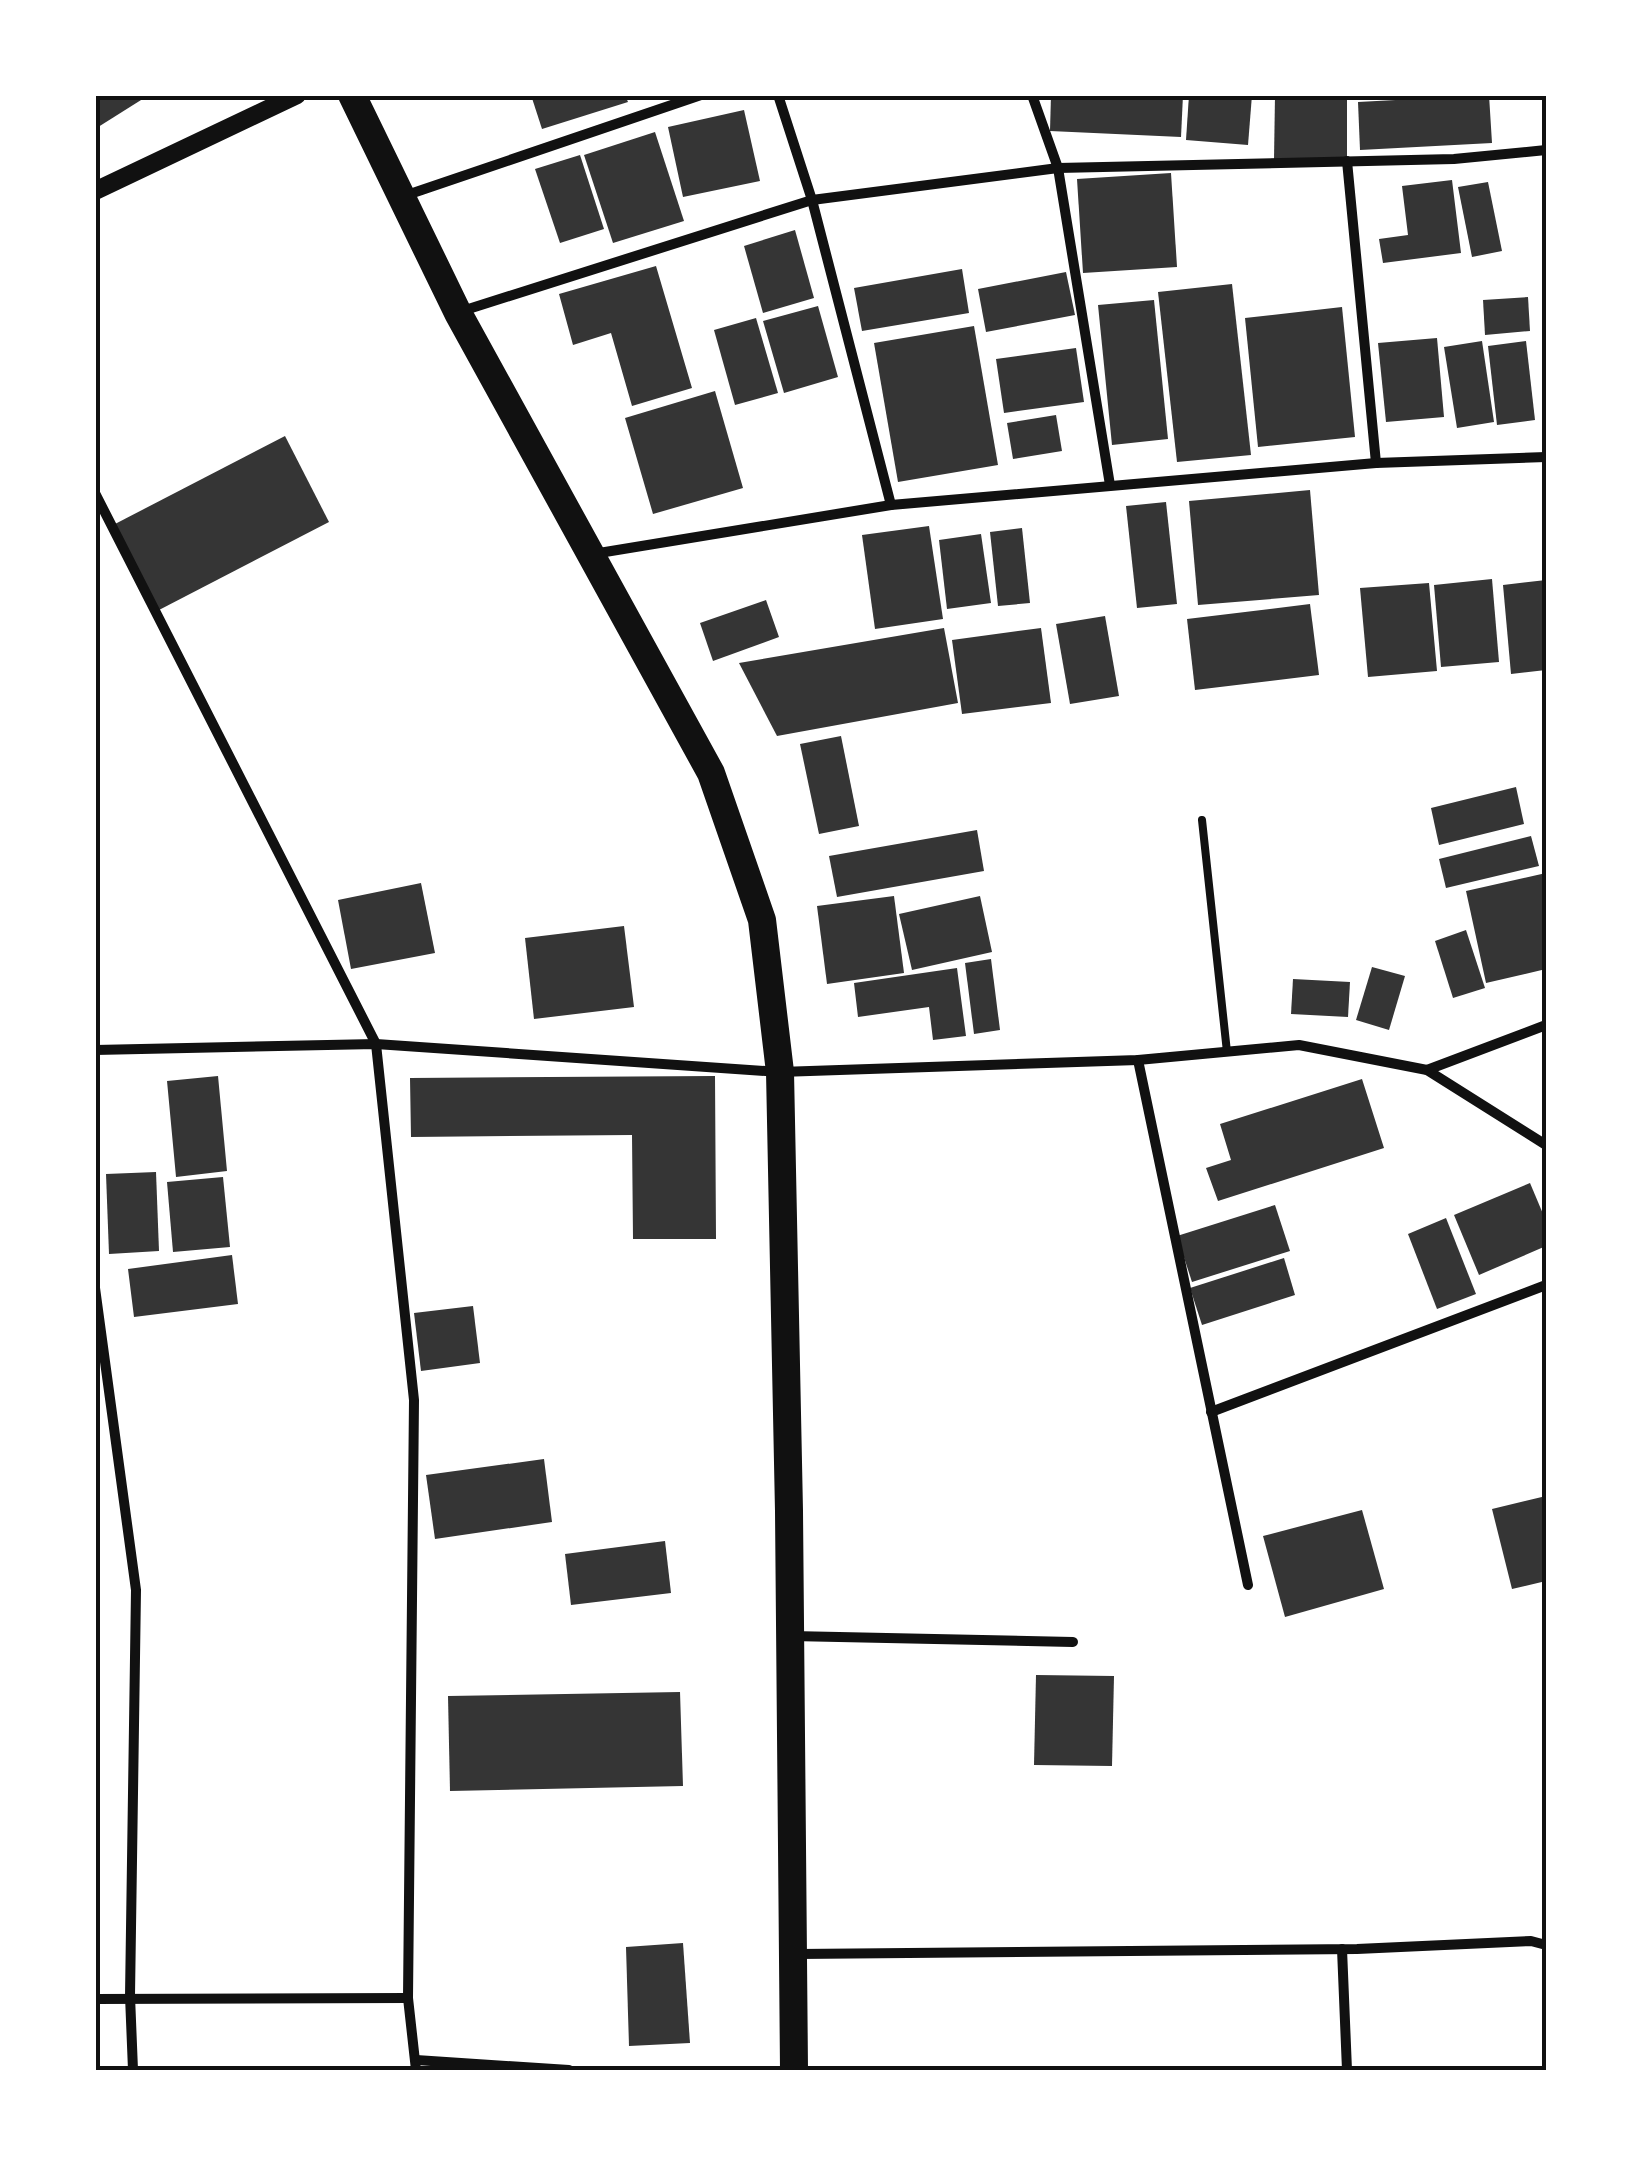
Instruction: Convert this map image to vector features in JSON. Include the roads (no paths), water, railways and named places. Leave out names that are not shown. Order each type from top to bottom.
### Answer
[{"type":"highway","points":[[352,95],[458,312],[711,774],[762,920],[780,1072],[794,2070]]},
{"type":"street","points":[[95,191],[298,95]]},
{"type":"street","points":[[403,196],[701,95]]},
{"type":"street","points":[[778,95],[812,200],[891,505]]},
{"type":"street","points":[[1032,95],[1058,168],[1110,485]]},
{"type":"street","points":[[458,312],[812,200],[1058,168],[1454,159],[1546,150]]},
{"type":"street","points":[[1347,161],[1376,463]]},
{"type":"street","points":[[589,555],[891,505],[1376,463],[1546,457]]},
{"type":"street","points":[[95,493],[376,1044],[414,1400],[408,1998],[416,2065],[570,2070]]},
{"type":"street","points":[[1427,1070],[1546,1025]]},
{"type":"street","points":[[95,1050],[376,1044],[780,1072],[1138,1060],[1299,1046],[1427,1070],[1546,1145]]},
{"type":"street","points":[[1138,1060],[1248,1584]]},
{"type":"street","points":[[1211,1412],[1546,1285]]},
{"type":"street","points":[[95,1288],[136,1590],[130,1996],[133,2070]]},
{"type":"street","points":[[790,1636],[1073,1642]]},
{"type":"street","points":[[793,1954],[1342,1950],[1532,1942],[1546,1945]]},
{"type":"street","points":[[1342,1950],[1347,2070]]},
{"type":"street","points":[[95,1999],[408,1998]]},
{"type":"lane","points":[[1202,820],[1227,1052]]}]
